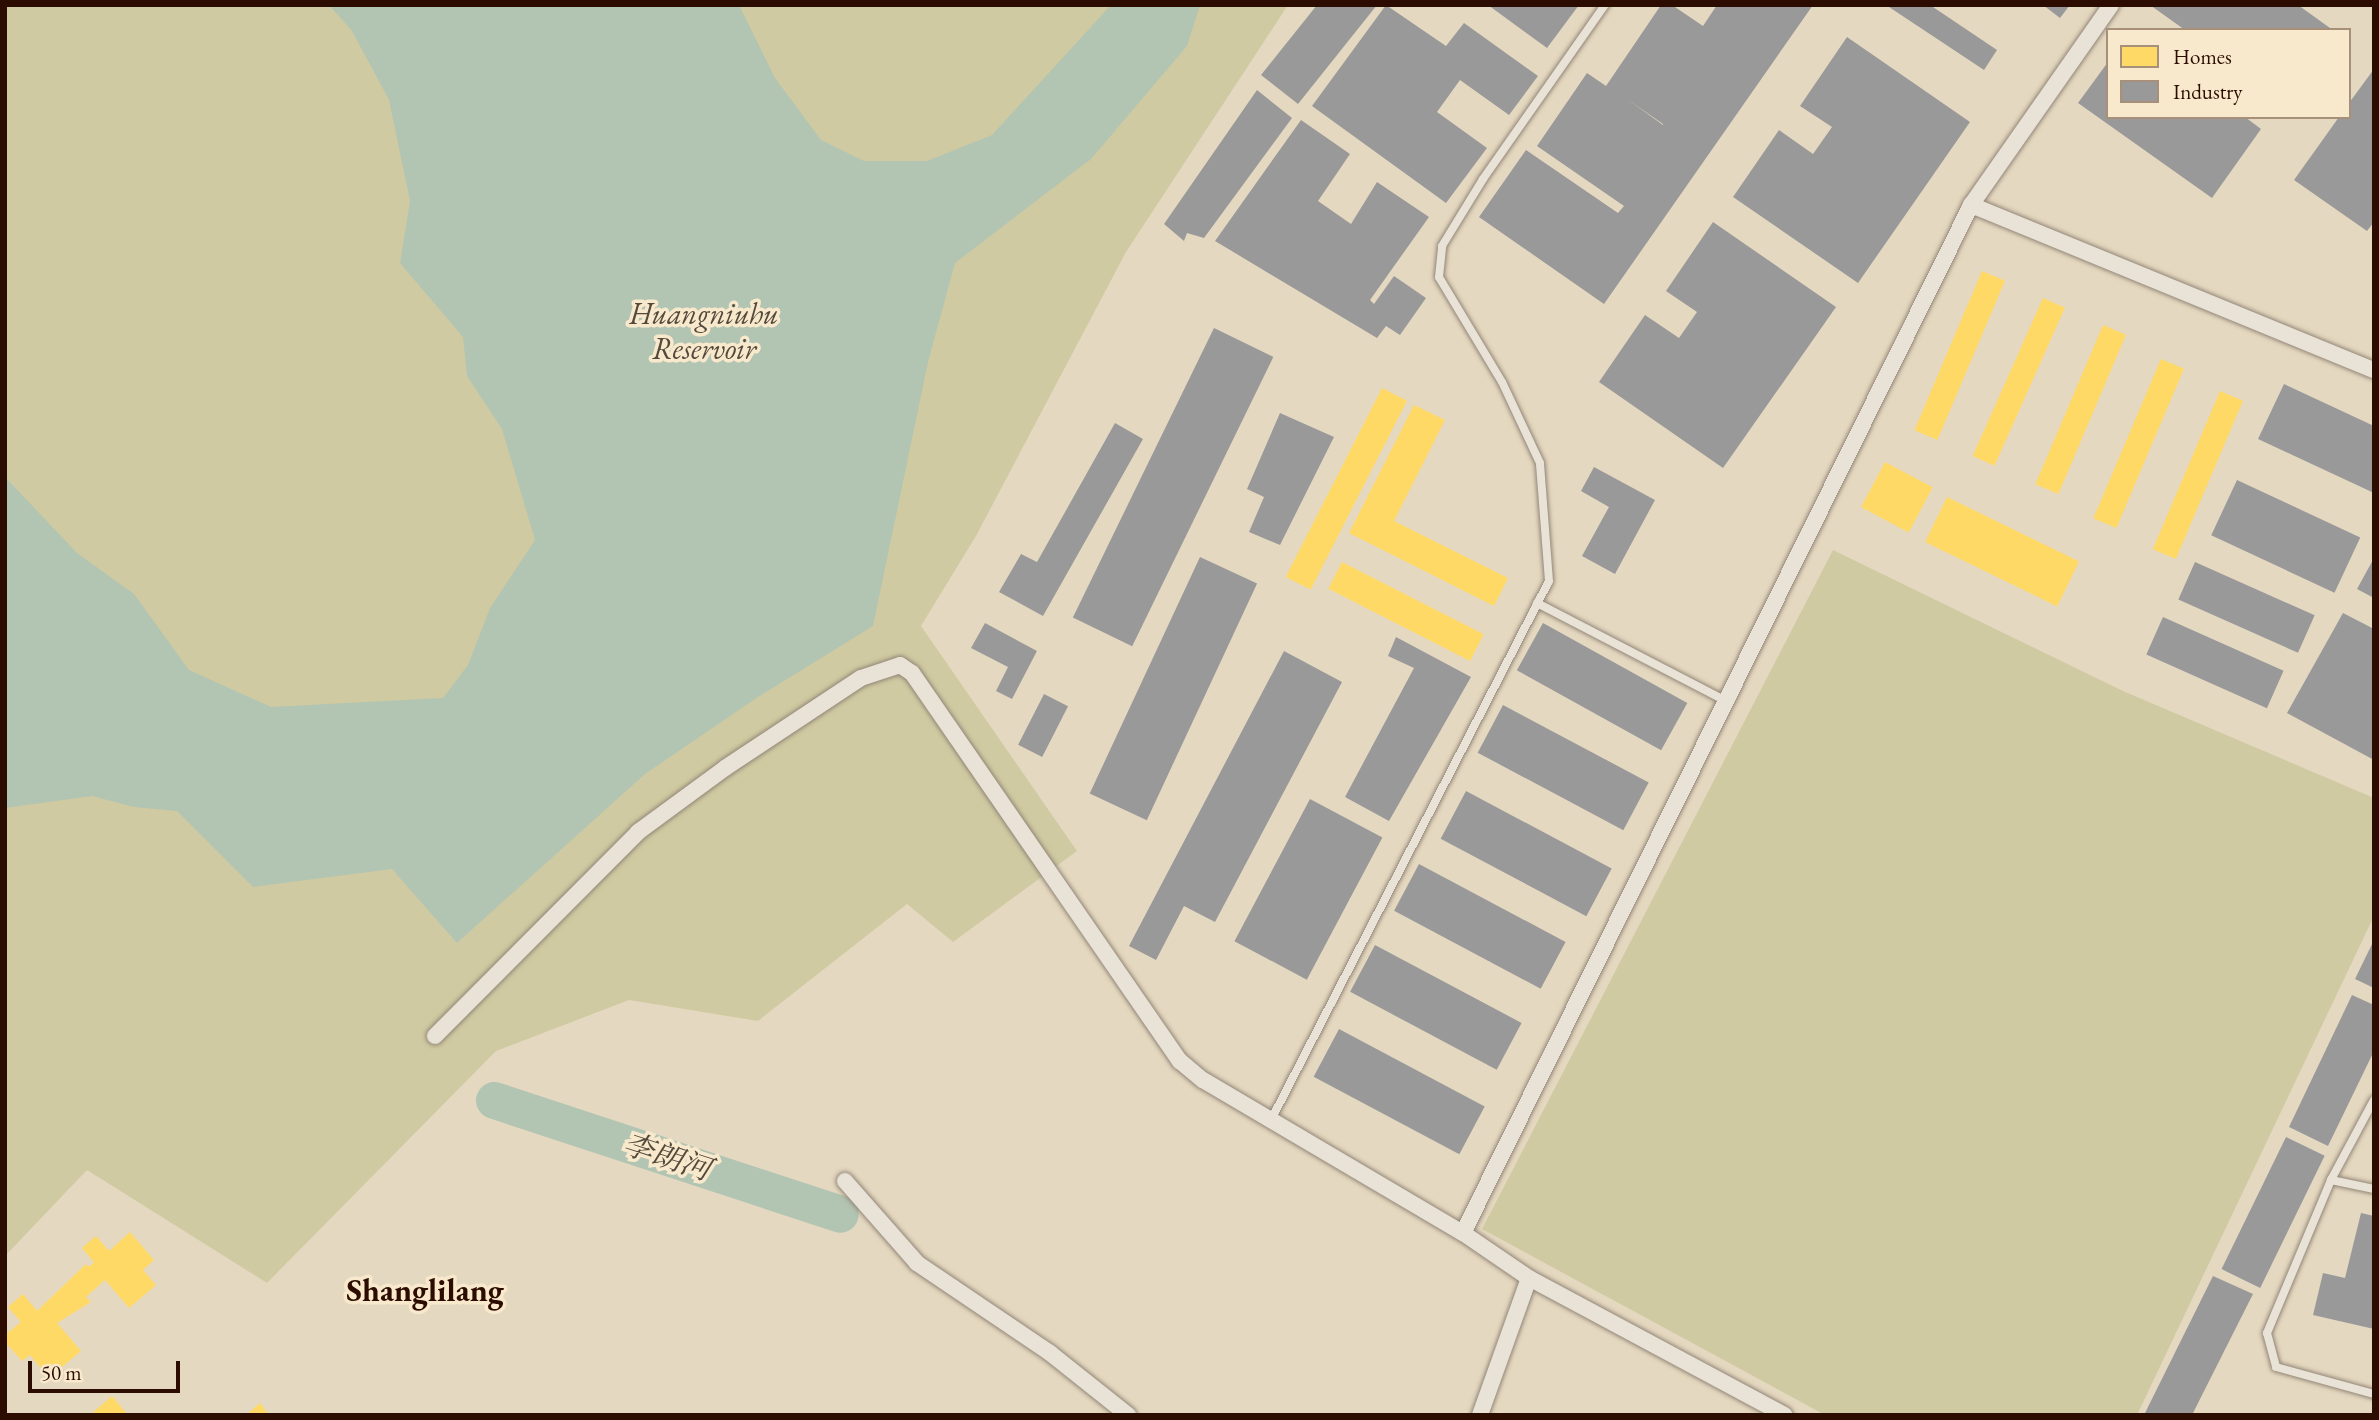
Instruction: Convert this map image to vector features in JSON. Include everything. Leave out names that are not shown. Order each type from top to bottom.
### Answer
[{"type":"street","points":[[1463,1233],[1970,205],[2111,5]]},
{"type":"street","points":[[1970,205],[2374,370]]},
{"type":"street","points":[[435,1036],[638,832],[725,768],[861,678],[900,665],[912,673],[1180,1061],[1271,1120],[1463,1233],[1529,1279],[1785,1415]]},
{"type":"street","points":[[845,1181],[917,1263],[1050,1353],[1128,1415]]},
{"type":"street","points":[[1480,1415],[1529,1279]]},
{"type":"lane","points":[[1271,1120],[1549,581],[1540,463],[1502,382],[1439,277],[1441,256],[1442,246],[1482,179],[1605,5]]},
{"type":"lane","points":[[1537,603],[1726,701]]},
{"type":"lane","points":[[2374,1100],[2330,1180],[2267,1333],[2276,1367],[2374,1394]]},
{"type":"lane","points":[[2330,1180],[2374,1189]]},
{"type":"shaded area","points":[[5,5],[1288,5],[1126,252],[976,536],[921,626],[1077,851],[953,942],[907,904],[758,1021],[629,1000],[496,1051],[267,1283],[87,1170],[5,1256]]},
{"type":"shaded area","points":[[1833,550],[2123,691],[2374,798],[2374,916],[2137,1415],[1825,1415],[1482,1229]]},
{"type":"water","name":"Huangniuhu Reservoir","points":[[329,5],[739,5],[775,78],[821,140],[864,161],[927,161],[992,135],[1111,5],[1200,5],[1187,46],[1091,159],[955,263],[928,362],[873,626],[758,697],[645,774],[457,943],[392,869],[253,887],[177,811],[134,807],[92,796],[5,808],[5,477],[77,553],[134,594],[189,670],[271,707],[443,698],[468,665],[490,608],[535,540],[502,429],[467,376],[463,337],[400,263],[410,201],[389,100],[352,31]]},
{"type":"building: Homes","points":[[1982,271],[2005,281],[1937,440],[1914,430]]},
{"type":"building: Homes","points":[[2043,298],[2065,308],[1995,466],[1973,456]]},
{"type":"building: Homes","points":[[2103,325],[2126,335],[2058,494],[2035,484]]},
{"type":"building: Homes","points":[[2161,359],[2184,369],[2116,528],[2093,518]]},
{"type":"building: Homes","points":[[1382,388],[1407,401],[1311,590],[1286,577]]},
{"type":"building: Homes","points":[[2220,391],[2243,401],[2176,559],[2153,549]]},
{"type":"building: Homes","points":[[1414,405],[1445,420],[1394,521],[1508,578],[1494,606],[1349,533]]},
{"type":"building: Homes","points":[[1885,462],[1933,487],[1909,532],[1861,507]]},
{"type":"building: Homes","points":[[1947,497],[2079,561],[2057,606],[1925,542]]},
{"type":"building: Homes","points":[[1342,562],[1484,634],[1470,661],[1328,589]]},
{"type":"building: Homes","points":[[130,1232],[154,1260],[143,1270],[156,1285],[129,1308],[105,1280],[86,1297],[91,1302],[57,1323],[81,1351],[49,1378],[30,1355],[22,1361],[5,1342],[5,1335],[21,1322],[8,1307],[23,1294],[37,1311],[86,1264],[89,1267],[94,1262],[82,1248],[96,1236],[109,1251]]},
{"type":"building: Homes","points":[[112,1396],[128,1415],[90,1415]]},
{"type":"building: Homes","points":[[260,1403],[269,1415],[246,1415]]},
{"type":"building: Industry","points":[[1317,5],[1377,5],[1298,104],[1261,75]]},
{"type":"building: Industry","points":[[1386,5],[1446,46],[1464,23],[1538,76],[1509,115],[1460,80],[1437,112],[1487,148],[1446,203],[1312,106]]},
{"type":"building: Industry","points":[[1488,5],[1579,5],[1547,48]]},
{"type":"building: Industry","points":[[1661,5],[1672,5],[1703,26],[1717,5],[1813,5],[1604,304],[1479,217],[1526,150],[1618,213],[1624,206],[1537,146],[1587,73],[1606,86]]},
{"type":"building: Industry","points":[[1886,5],[1930,5],[1997,50],[1984,70]]},
{"type":"building: Industry","points":[[2043,5],[2070,5],[2060,18]]},
{"type":"building: Industry","points":[[2150,5],[2298,5],[2330,28],[2182,28]]},
{"type":"building: Industry","points":[[1847,37],[1970,122],[1858,283],[1733,197],[1779,130],[1813,154],[1832,127],[1800,106]]},
{"type":"building: Industry","points":[[2106,65],[2106,119],[2248,119],[2261,129],[2212,198],[2078,103]]},
{"type":"building: Industry","points":[[2374,69],[2374,222],[2367,231],[2294,180],[2338,119],[2351,119],[2351,100]]},
{"type":"building: Industry","points":[[1257,90],[1292,118],[1204,238],[1187,233],[1184,241],[1164,224]]},
{"type":"building: Industry","points":[[1301,120],[1350,154],[1318,201],[1351,224],[1377,182],[1429,217],[1370,300],[1374,304],[1394,276],[1426,298],[1400,335],[1386,326],[1377,338],[1215,241]]},
{"type":"building: Industry","points":[[1713,222],[1836,307],[1723,468],[1599,382],[1645,315],[1679,338],[1697,312],[1666,291]]},
{"type":"building: Industry","points":[[1214,328],[1273,357],[1132,646],[1073,617]]},
{"type":"building: Industry","points":[[2284,384],[2374,426],[2374,493],[2258,439]]},
{"type":"building: Industry","points":[[1280,413],[1334,437],[1280,545],[1249,532],[1264,497],[1247,489]]},
{"type":"building: Industry","points":[[1115,423],[1143,439],[1043,616],[999,592],[1021,554],[1037,562]]},
{"type":"building: Industry","points":[[1594,467],[1655,500],[1615,574],[1582,556],[1609,507],[1581,491]]},
{"type":"building: Industry","points":[[2237,480],[2360,537],[2334,593],[2211,535]]},
{"type":"building: Industry","points":[[1200,557],[1257,584],[1147,820],[1090,794]]},
{"type":"building: Industry","points":[[2374,558],[2374,598],[2357,589]]},
{"type":"building: Industry","points":[[2195,562],[2315,615],[2298,653],[2178,599]]},
{"type":"building: Industry","points":[[2343,613],[2374,629],[2374,760],[2287,713]]},
{"type":"building: Industry","points":[[2163,617],[2284,671],[2267,708],[2146,654]]},
{"type":"building: Industry","points":[[985,623],[1037,651],[1012,699],[996,691],[1008,667],[971,648]]},
{"type":"building: Industry","points":[[1543,623],[1687,703],[1661,750],[1517,670]]},
{"type":"building: Industry","points":[[1396,637],[1471,677],[1389,821],[1345,797],[1414,668],[1388,656]]},
{"type":"building: Industry","points":[[1284,651],[1342,682],[1215,922],[1184,906],[1156,960],[1129,946]]},
{"type":"building: Industry","points":[[1044,694],[1068,706],[1042,757],[1018,745]]},
{"type":"building: Industry","points":[[1503,705],[1649,782],[1623,830],[1478,753]]},
{"type":"building: Industry","points":[[1466,791],[1612,868],[1586,916],[1441,839]]},
{"type":"building: Industry","points":[[1310,799],[1382,837],[1307,980],[1234,941]]},
{"type":"building: Industry","points":[[1419,864],[1566,942],[1541,989],[1394,911]]},
{"type":"building: Industry","points":[[2374,940],[2374,988],[2355,979]]},
{"type":"building: Industry","points":[[1375,945],[1522,1023],[1497,1070],[1350,992]]},
{"type":"building: Industry","points":[[2352,995],[2374,1005],[2374,1051],[2328,1146],[2289,1127]]},
{"type":"building: Industry","points":[[1339,1029],[1485,1106],[1459,1154],[1314,1077]]},
{"type":"building: Industry","points":[[2286,1137],[2325,1156],[2260,1288],[2222,1269]]},
{"type":"building: Industry","points":[[2361,1213],[2374,1216],[2374,1329],[2313,1315],[2323,1273],[2345,1278]]},
{"type":"building: Industry","points":[[2213,1276],[2253,1294],[2192,1415],[2144,1415]]},
{"type":"waterway","name":"李朗河","points":[[494,1100],[840,1214]]},
{"type":"district","name":"Shanglilang","points":[[425,1290]]}]
